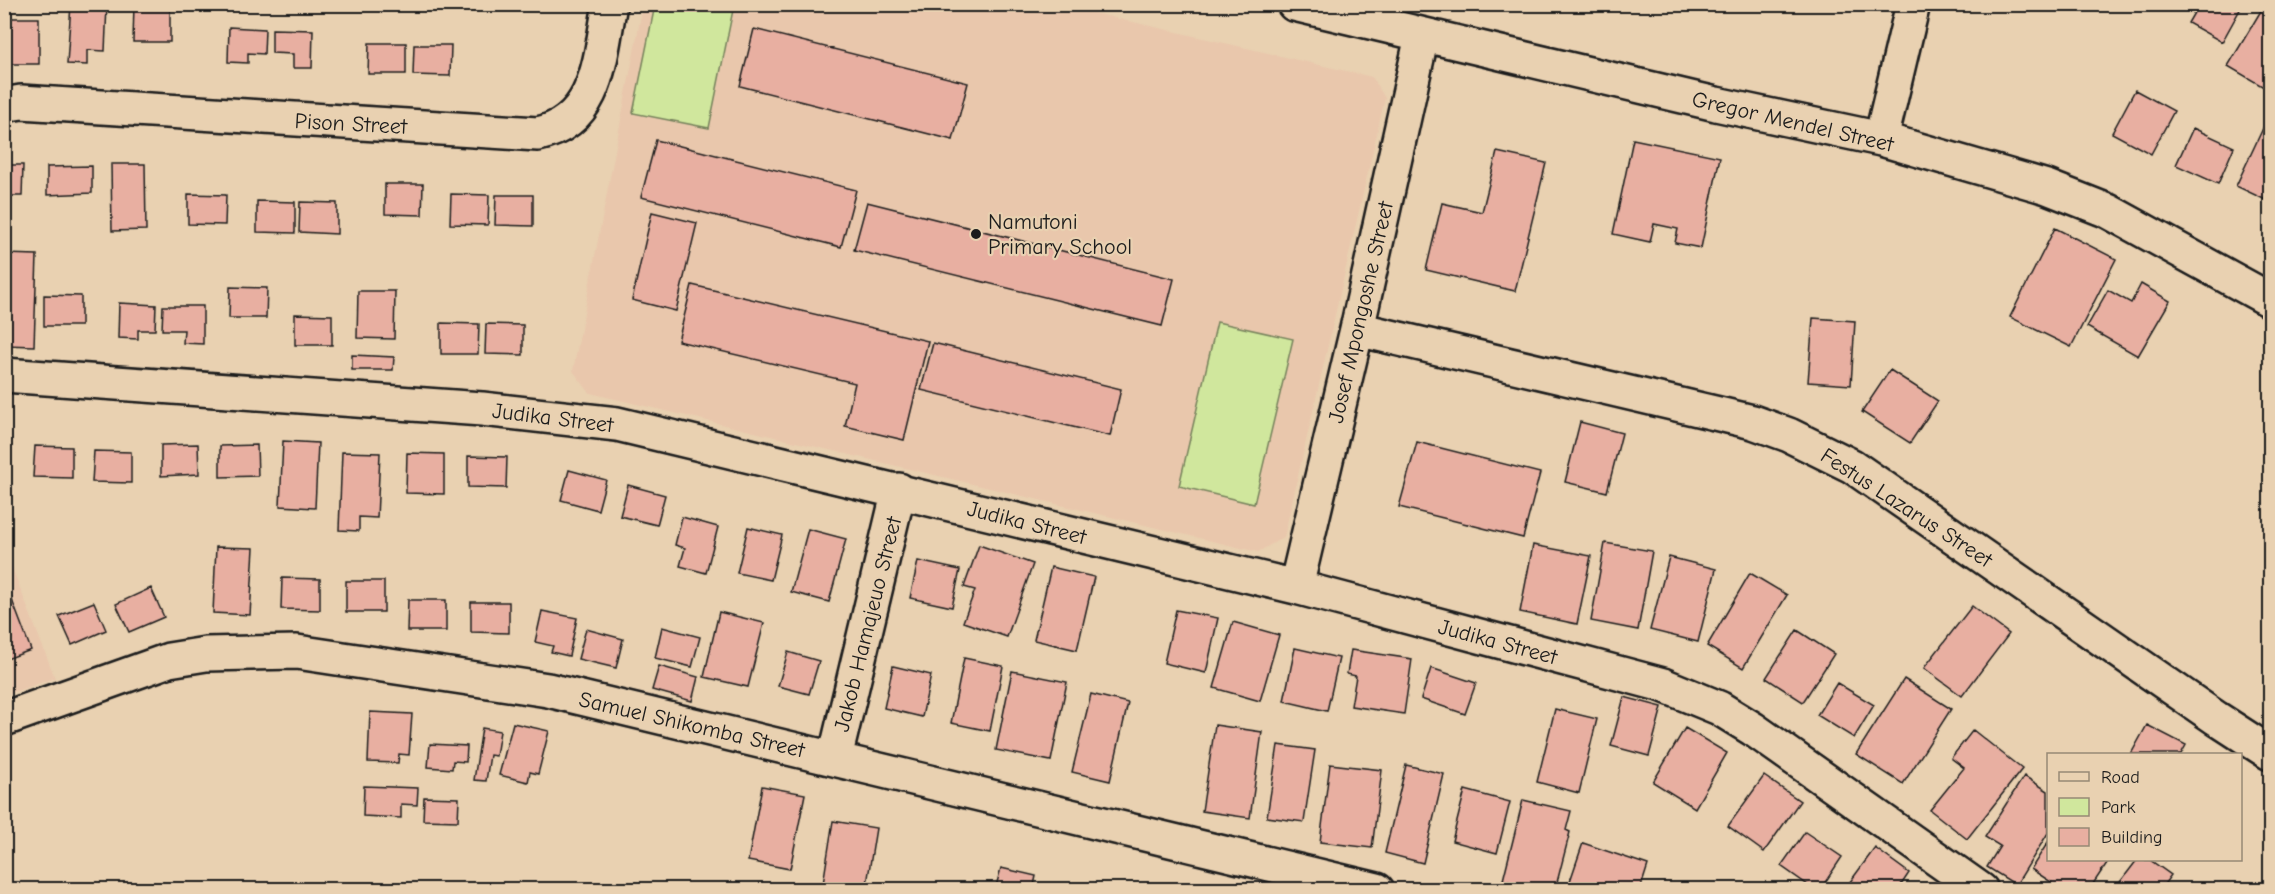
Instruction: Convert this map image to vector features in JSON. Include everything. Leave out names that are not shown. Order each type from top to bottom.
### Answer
[{"type":"street","name":"Pison Street","points":[[4,105],[21,102],[538,134],[554,130],[570,121],[584,103],[594,83],[610,4]]},
{"type":"street","name":"Gregor Mendel Street","points":[[1294,4],[1716,104],[1881,139],[2082,199],[2147,231],[2271,300]]},
{"type":"street","points":[[1881,139],[1913,4]]},
{"type":"street","name":"Josef Mpongoshe Street","points":[[1296,587],[1358,328],[1422,36]]},
{"type":"street","name":"Festus Lazarus Street","points":[[1358,328],[1753,422],[1821,449],[1852,466],[2216,718],[2271,753]]},
{"type":"street","name":"Judika Street","points":[[4,375],[559,416],[653,431],[1296,587],[1663,684],[1694,696],[1753,729],[1981,890]]},
{"type":"street","name":"Jakob Hamajeuo Street","points":[[835,758],[899,490]]},
{"type":"street","name":"Samuel Shikomba Street","points":[[4,719],[169,660],[206,654],[297,652],[548,690],[1377,890]]},
{"type":"shaded area","name":"Namutoni Primary School","points":[[643,5],[1059,5],[1372,77],[1385,98],[1284,537],[1258,552],[590,393],[573,371]]},
{"type":"shaded area","points":[[4,547],[55,678],[5,695],[4,695]]},
{"type":"green space","points":[[655,5],[734,5],[709,128],[633,113]]},
{"type":"green space","points":[[1217,322],[1293,339],[1254,504],[1179,486]]},
{"type":"building","points":[[71,4],[107,5],[105,51],[87,50],[87,65],[67,64]]},
{"type":"building","points":[[134,4],[170,5],[170,42],[133,42]]},
{"type":"building","points":[[2199,4],[2243,4],[2222,42],[2188,23]]},
{"type":"building","points":[[2265,4],[2270,4],[2270,83],[2267,89],[2228,66]]},
{"type":"building","points":[[4,18],[39,18],[39,64],[4,64]]},
{"type":"building","points":[[229,27],[265,29],[264,54],[248,53],[248,63],[228,62]]},
{"type":"building","points":[[272,29],[313,30],[312,68],[293,68],[293,54],[272,53]]},
{"type":"building","points":[[754,29],[968,83],[953,140],[740,86]]},
{"type":"building","points":[[369,43],[406,43],[406,74],[368,74]]},
{"type":"building","points":[[414,45],[451,45],[450,76],[413,75]]},
{"type":"building","points":[[2135,90],[2174,111],[2151,154],[2112,133]]},
{"type":"building","points":[[2265,124],[2270,127],[2270,202],[2236,186]]},
{"type":"building","points":[[2193,128],[2234,147],[2218,184],[2176,165]]},
{"type":"building","points":[[1633,139],[1720,157],[1701,248],[1675,243],[1678,229],[1654,224],[1650,242],[1613,234]]},
{"type":"building","points":[[656,140],[856,190],[841,247],[641,197]]},
{"type":"building","points":[[1497,152],[1546,163],[1515,291],[1426,270],[1442,203],[1482,212]]},
{"type":"building","points":[[111,164],[145,164],[146,230],[112,231]]},
{"type":"building","points":[[4,165],[23,165],[22,196],[4,196]]},
{"type":"building","points":[[92,166],[92,193],[47,195],[47,167]]},
{"type":"building","points":[[385,184],[423,184],[422,215],[385,214]]},
{"type":"building","points":[[188,194],[226,195],[225,225],[188,224]]},
{"type":"building","points":[[451,194],[489,195],[488,225],[450,224]]},
{"type":"building","points":[[496,195],[533,195],[533,226],[495,225]]},
{"type":"building","points":[[257,201],[295,202],[295,233],[257,232]]},
{"type":"building","points":[[300,202],[337,203],[337,234],[299,232]]},
{"type":"building","points":[[867,202],[1174,279],[1162,326],[854,250]]},
{"type":"building","points":[[652,212],[697,223],[676,311],[632,300]]},
{"type":"building","points":[[2055,228],[2116,259],[2071,347],[2010,317]]},
{"type":"building","points":[[4,254],[37,255],[34,346],[4,345]]},
{"type":"building","points":[[2141,284],[2170,301],[2138,356],[2087,327],[2108,290],[2131,303]]},
{"type":"building","points":[[692,285],[928,341],[904,440],[845,426],[855,383],[678,341]]},
{"type":"building","points":[[230,287],[267,288],[266,318],[229,318]]},
{"type":"building","points":[[358,291],[395,291],[394,339],[357,338]]},
{"type":"building","points":[[44,295],[81,296],[81,326],[44,326]]},
{"type":"building","points":[[119,303],[156,305],[155,330],[138,330],[138,339],[118,338]]},
{"type":"building","points":[[163,306],[203,306],[203,344],[183,343],[184,330],[162,330]]},
{"type":"building","points":[[295,314],[332,315],[332,345],[295,345]]},
{"type":"building","points":[[1813,318],[1855,321],[1851,385],[1808,382]]},
{"type":"building","points":[[441,323],[479,324],[478,354],[441,354]]},
{"type":"building","points":[[486,324],[523,325],[523,355],[485,354]]},
{"type":"building","points":[[933,343],[1121,389],[1110,436],[921,390]]},
{"type":"building","points":[[352,355],[394,357],[393,370],[352,370]]},
{"type":"building","points":[[1890,370],[1938,401],[1910,443],[1862,412]]},
{"type":"building","points":[[1580,422],[1622,433],[1607,492],[1565,482]]},
{"type":"building","points":[[283,441],[318,443],[315,508],[280,506]]},
{"type":"building","points":[[1417,442],[1540,473],[1523,538],[1399,507]]},
{"type":"building","points":[[198,444],[199,474],[161,476],[161,445]]},
{"type":"building","points":[[257,445],[258,476],[220,477],[220,446]]},
{"type":"building","points":[[35,446],[72,447],[72,478],[33,477]]},
{"type":"building","points":[[94,451],[131,452],[131,483],[92,482]]},
{"type":"building","points":[[342,452],[380,453],[377,518],[359,517],[359,531],[339,530]]},
{"type":"building","points":[[407,453],[444,454],[444,494],[406,493]]},
{"type":"building","points":[[468,456],[507,457],[506,488],[468,487]]},
{"type":"building","points":[[569,470],[606,480],[598,510],[561,500]]},
{"type":"building","points":[[628,485],[665,495],[657,525],[620,516]]},
{"type":"building","points":[[682,517],[718,527],[706,573],[680,566],[685,548],[675,545]]},
{"type":"building","points":[[748,527],[782,535],[771,580],[737,573]]},
{"type":"building","points":[[808,529],[846,539],[829,602],[791,592]]},
{"type":"building","points":[[1605,543],[1652,551],[1638,630],[1591,621]]},
{"type":"building","points":[[979,545],[1033,564],[1007,637],[963,622],[975,590],[964,587]]},
{"type":"building","points":[[1533,545],[1591,556],[1577,624],[1520,612]]},
{"type":"building","points":[[216,547],[254,548],[250,615],[213,613]]},
{"type":"building","points":[[1669,557],[1716,569],[1698,642],[1650,630]]},
{"type":"building","points":[[918,561],[960,570],[952,607],[910,598]]},
{"type":"building","points":[[1051,567],[1094,577],[1077,650],[1034,640]]},
{"type":"building","points":[[1750,573],[1787,595],[1743,668],[1707,646]]},
{"type":"building","points":[[282,578],[320,579],[320,610],[281,609]]},
{"type":"building","points":[[4,579],[31,650],[4,660]]},
{"type":"building","points":[[346,581],[384,581],[384,612],[346,612]]},
{"type":"building","points":[[151,588],[164,617],[129,632],[116,604]]},
{"type":"building","points":[[408,600],[446,600],[446,631],[407,631]]},
{"type":"building","points":[[94,602],[106,630],[72,645],[59,616]]},
{"type":"building","points":[[471,602],[509,602],[509,633],[471,632]]},
{"type":"building","points":[[1972,606],[2009,634],[1962,696],[1924,668]]},
{"type":"building","points":[[1176,610],[1218,618],[1206,673],[1164,663]]},
{"type":"building","points":[[542,611],[577,618],[569,656],[551,652],[553,646],[535,642]]},
{"type":"building","points":[[719,612],[764,623],[748,687],[704,677]]},
{"type":"building","points":[[1233,622],[1279,635],[1260,701],[1214,688]]},
{"type":"building","points":[[662,627],[700,637],[692,667],[655,658]]},
{"type":"building","points":[[586,629],[623,639],[616,668],[578,659]]},
{"type":"building","points":[[1797,630],[1834,654],[1803,702],[1766,678]]},
{"type":"building","points":[[1295,648],[1339,658],[1327,711],[1284,701]]},
{"type":"building","points":[[1351,650],[1412,659],[1404,714],[1351,706],[1356,676],[1347,674]]},
{"type":"building","points":[[788,652],[819,661],[809,694],[778,686]]},
{"type":"building","points":[[964,658],[1003,666],[990,731],[951,723]]},
{"type":"building","points":[[659,666],[698,677],[692,701],[652,690]]},
{"type":"building","points":[[893,666],[931,675],[922,717],[884,708]]},
{"type":"building","points":[[1431,668],[1476,683],[1465,714],[1421,699]]},
{"type":"building","points":[[1012,671],[1067,682],[1051,761],[996,750]]},
{"type":"building","points":[[1904,679],[1951,709],[1903,784],[1856,754]]},
{"type":"building","points":[[1837,683],[1874,705],[1854,738],[1817,715]]},
{"type":"building","points":[[1091,694],[1128,703],[1110,781],[1072,772]]},
{"type":"building","points":[[1624,697],[1662,707],[1649,756],[1611,746]]},
{"type":"building","points":[[1555,709],[1597,719],[1579,793],[1537,782]]},
{"type":"building","points":[[370,712],[412,714],[409,755],[399,754],[398,763],[368,762]]},
{"type":"building","points":[[513,723],[549,731],[538,774],[530,772],[528,782],[499,775]]},
{"type":"building","points":[[1215,725],[1262,732],[1250,818],[1202,811]]},
{"type":"building","points":[[2147,725],[2186,745],[2182,753],[2132,753]]},
{"type":"building","points":[[482,728],[500,731],[496,756],[490,755],[486,781],[474,780]]},
{"type":"building","points":[[1685,728],[1727,753],[1695,808],[1653,782]]},
{"type":"building","points":[[1973,730],[2022,769],[1967,839],[1930,810],[1964,768],[1951,758]]},
{"type":"building","points":[[430,744],[467,746],[466,762],[453,761],[452,769],[428,767]]},
{"type":"building","points":[[1278,745],[1315,750],[1304,822],[1267,817]]},
{"type":"building","points":[[1330,764],[1382,770],[1372,848],[1320,842]]},
{"type":"building","points":[[1406,765],[1444,774],[1423,863],[1385,853]]},
{"type":"building","points":[[1764,776],[1800,801],[1764,852],[1728,826]]},
{"type":"building","points":[[2024,776],[2047,790],[2047,835],[2016,885],[1987,867],[2000,846],[1985,837]]},
{"type":"building","points":[[364,786],[418,788],[417,805],[401,804],[401,818],[363,816]]},
{"type":"building","points":[[762,786],[805,794],[790,869],[748,861]]},
{"type":"building","points":[[1465,790],[1510,802],[1497,853],[1452,841]]},
{"type":"building","points":[[424,797],[459,798],[458,821],[423,820]]},
{"type":"building","points":[[1523,800],[1571,811],[1566,830],[1570,832],[1555,890],[1540,890],[1503,880]]},
{"type":"building","points":[[833,821],[876,828],[866,890],[823,884]]},
{"type":"building","points":[[1805,832],[1842,857],[1820,890],[1815,890],[1781,866]]},
{"type":"building","points":[[1583,843],[1648,865],[1640,890],[1567,890]]},
{"type":"building","points":[[2047,844],[2047,861],[2108,861],[2089,890],[2046,890],[2051,882],[2031,869]]},
{"type":"building","points":[[1875,848],[1909,873],[1899,888],[1901,890],[1844,890]]},
{"type":"building","points":[[2136,861],[2151,861],[2171,875],[2160,890],[2114,890]]},
{"type":"building","points":[[1001,868],[1036,876],[1033,890],[995,890]]},
{"type":"place","name":"Namutoni Primary School","points":[[976,234]]}]
